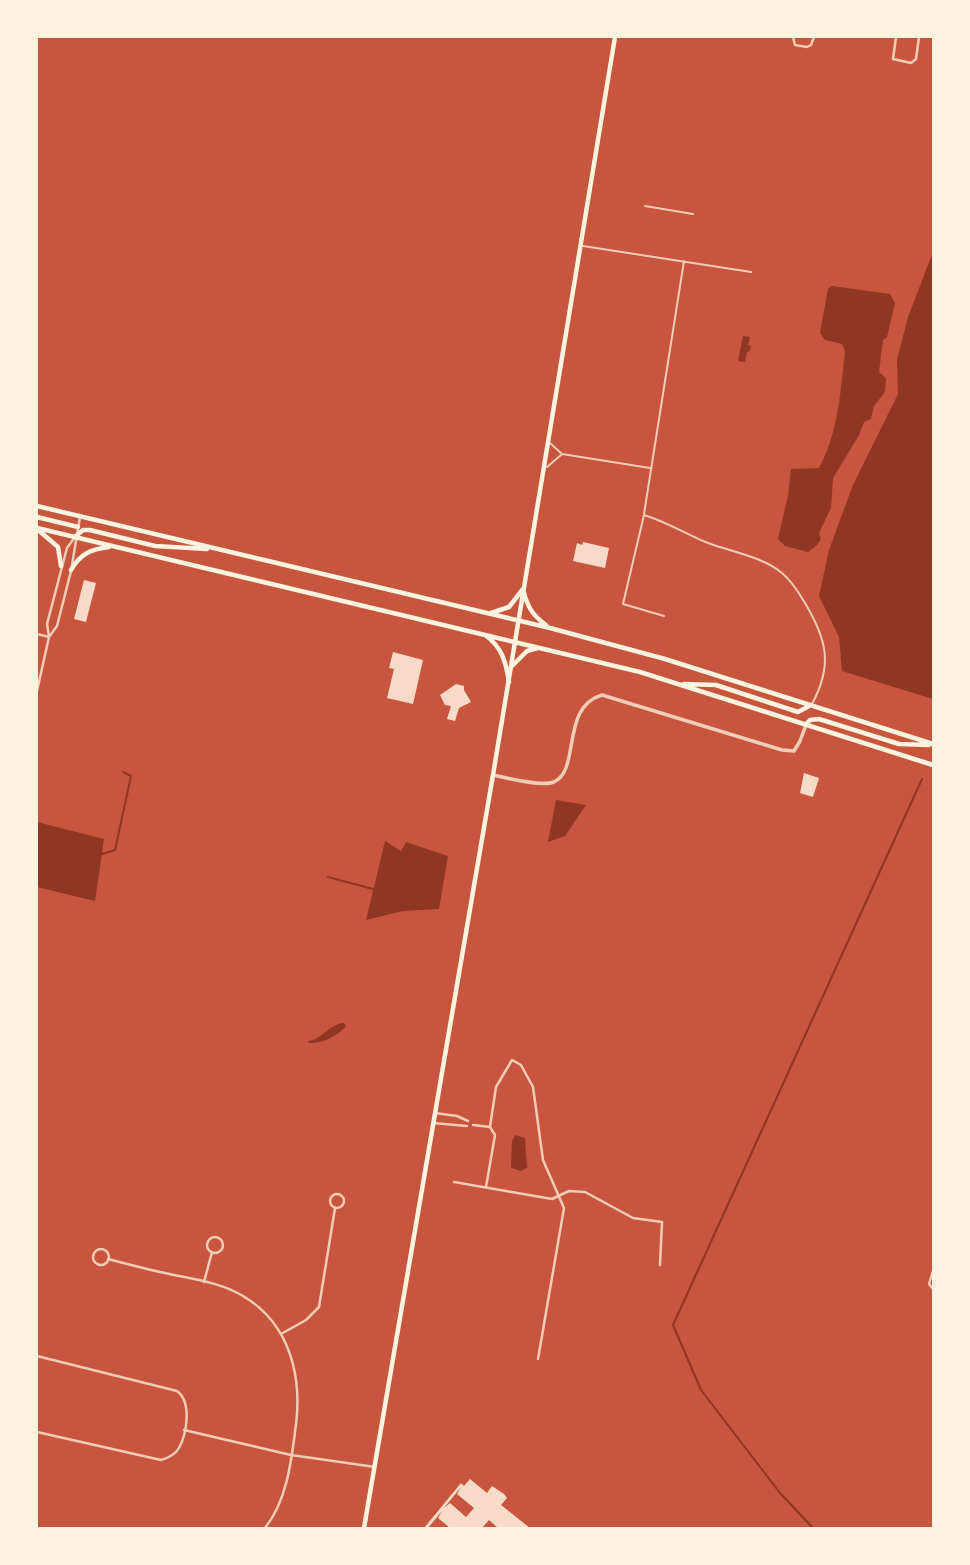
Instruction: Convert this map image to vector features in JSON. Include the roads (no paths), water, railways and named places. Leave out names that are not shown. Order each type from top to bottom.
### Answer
[{"type":"main road","points":[[365,1528],[516,641],[615,37]]},
{"type":"main road","points":[[37,506],[550,628],[665,659],[933,744]]},
{"type":"main road","points":[[37,517],[78,527]]},
{"type":"main road","points":[[37,528],[545,648],[676,684],[933,765]]},
{"type":"main road","points":[[37,528],[58,547],[61,566]]},
{"type":"main road","points":[[75,537],[83,530],[90,530],[155,546],[218,550]]},
{"type":"main road","points":[[71,570],[78,558],[88,551],[115,546]]},
{"type":"main road","points":[[490,613],[509,607],[523,589]]},
{"type":"main road","points":[[523,589],[528,609],[550,628]]},
{"type":"main road","points":[[481,633],[499,648],[509,682]]},
{"type":"main road","points":[[511,667],[527,651],[545,648]]},
{"type":"main road","points":[[676,684],[716,685],[798,712],[811,705]]},
{"type":"main road","points":[[806,724],[810,720],[819,719],[899,744],[933,744]]},
{"type":"street","points":[[793,37],[795,45],[807,47],[811,45],[814,37]]},
{"type":"street","points":[[896,37],[893,59],[911,63],[916,59],[919,37]]},
{"type":"street","points":[[49,637],[57,626],[76,548],[75,537],[80,516]]},
{"type":"street","points":[[37,691],[49,637],[47,624],[61,566],[66,548],[75,537]]},
{"type":"street","points":[[37,634],[49,637]]},
{"type":"street","points":[[493,775],[544,783],[555,782],[563,773],[581,709],[589,699],[602,695],[782,750],[794,751],[806,724]]},
{"type":"street","points":[[486,1187],[495,1139],[490,1126],[497,1084],[512,1060],[519,1063],[534,1089],[542,1158],[565,1208],[538,1359]]},
{"type":"street","points":[[435,1112],[457,1116],[468,1124]]},
{"type":"street","points":[[433,1123],[468,1124]]},
{"type":"street","points":[[473,1125],[490,1126]]},
{"type":"street","points":[[454,1182],[552,1199],[569,1191],[588,1192],[634,1218],[662,1222],[660,1265]]},
{"type":"street","points":[[338,1193],[344,1198],[344,1202],[342,1206],[335,1208],[330,1203],[330,1198],[338,1193]]},
{"type":"street","points":[[281,1335],[305,1320],[319,1307],[335,1208]]},
{"type":"street","points":[[217,1237],[223,1242],[223,1248],[217,1253],[212,1252],[208,1249],[208,1241],[217,1237]]},
{"type":"street","points":[[99,1249],[104,1250],[108,1259],[105,1263],[98,1264],[94,1261],[93,1253],[99,1249]]},
{"type":"street","points":[[204,1282],[212,1252]]},
{"type":"street","points":[[108,1259],[204,1282],[242,1296],[260,1310],[281,1335],[293,1363],[299,1388],[299,1408],[277,1510],[265,1528]]},
{"type":"street","points":[[933,1270],[929,1284],[933,1289]]},
{"type":"street","points":[[37,1356],[177,1391],[184,1396],[187,1405],[179,1449],[170,1458],[161,1461],[37,1432]]},
{"type":"street","points":[[184,1430],[291,1455],[375,1467]]},
{"type":"lane","points":[[645,206],[693,214]]},
{"type":"lane","points":[[580,246],[751,272]]},
{"type":"lane","points":[[664,616],[623,604],[644,515],[684,261]]},
{"type":"lane","points":[[548,440],[562,454],[652,468]]},
{"type":"lane","points":[[543,471],[562,454]]},
{"type":"lane","points":[[644,515],[706,542],[772,566],[784,575],[820,627],[824,645],[823,678],[811,705]]},
{"type":"lane","points":[[468,1124],[473,1125]]},
{"type":"waterway","points":[[102,854],[115,850],[131,776],[123,772]]},
{"type":"waterway","points":[[813,1528],[780,1493],[701,1390],[673,1325],[922,779]]},
{"type":"waterway","points":[[328,877],[373,889]]}]
